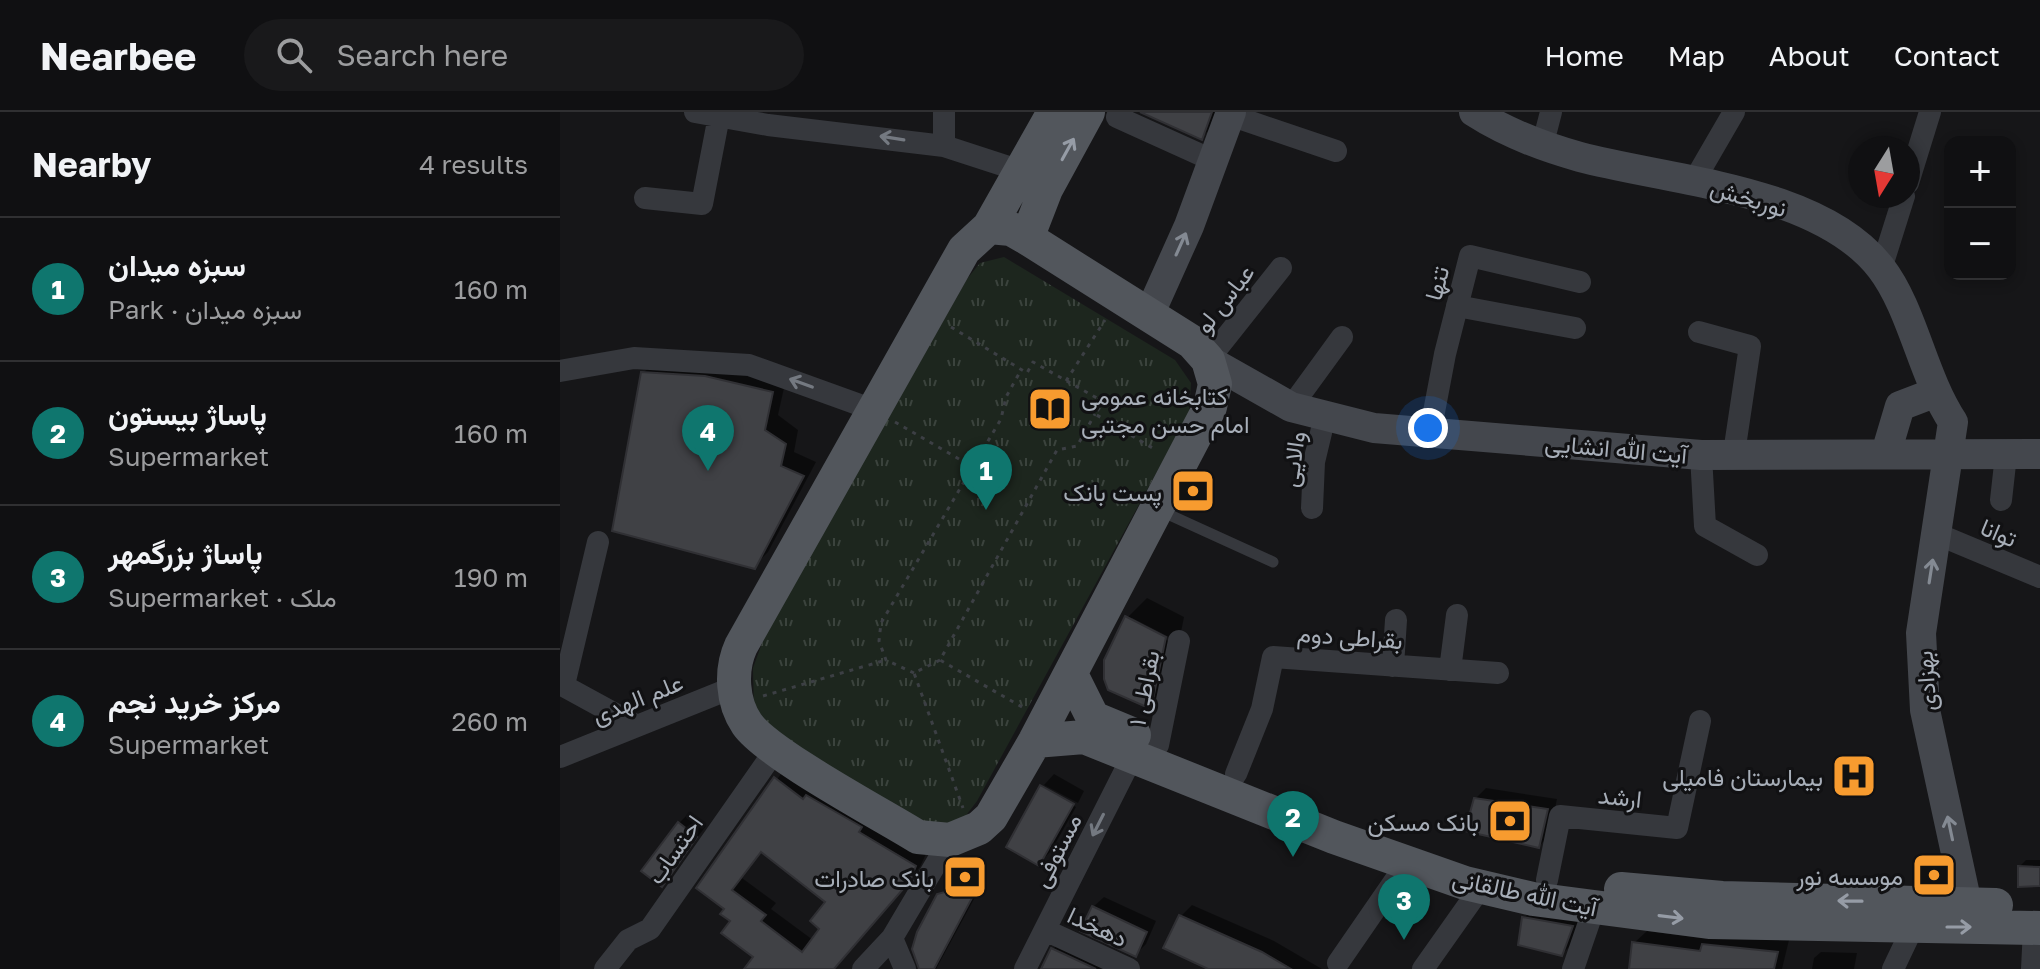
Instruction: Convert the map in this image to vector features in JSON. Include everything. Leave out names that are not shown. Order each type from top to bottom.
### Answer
[{"type":"main road","points":[[1027,238],[1024,188],[1054,112]]},
{"type":"main road","points":[[989,227],[1011,229],[1027,238],[1192,342],[1208,360],[1215,384],[1210,407],[1071,674],[1050,734],[991,817],[961,836],[918,837],[776,749],[749,727],[736,695],[734,665],[741,646],[964,250],[1102,114]]},
{"type":"main road","name":"آیت الله طالقانی","points":[[1071,674],[1093,718],[1146,750],[1407,863],[1481,887],[1594,908],[1709,922],[1913,927],[2038,921]]},
{"type":"main road","points":[[1050,734],[1061,727],[1065,711],[1088,707]]},
{"type":"main road","name":"آیت الله طالقانی","points":[[1050,734],[1084,737],[1146,750],[1236,774],[1462,859],[1547,880],[1722,898],[1967,904],[2038,921]]},
{"type":"street","points":[[695,112],[768,119],[944,146],[1024,188]]},
{"type":"street","points":[[944,112],[944,146]]},
{"type":"street","name":"نوربخش","points":[[1474,112],[1497,126],[1578,156],[1754,194],[1840,230],[1881,269],[1915,336],[1934,393],[1953,422],[1949,456]]},
{"type":"street","points":[[1543,143],[1551,112]]},
{"type":"street","points":[[1694,181],[1734,112]]},
{"type":"street","points":[[1920,144],[1930,112]]},
{"type":"street","points":[[1102,114],[1212,160]]},
{"type":"street","points":[[1149,315],[1189,226],[1230,114],[1336,151]]},
{"type":"street","points":[[645,198],[702,204],[719,116]]},
{"type":"street","points":[[1881,269],[1900,208]]},
{"type":"street","name":"تنها","points":[[1430,433],[1470,256],[1580,282]]},
{"type":"street","name":"عباس لو","points":[[1208,360],[1281,268]]},
{"type":"street","points":[[1457,306],[1575,328]]},
{"type":"street","points":[[1699,332],[1750,346],[1734,453]]},
{"type":"street","points":[[1291,407],[1342,337]]},
{"type":"street","points":[[560,371],[634,358],[749,365],[874,410]]},
{"type":"street","name":"آیت الله انشایی","points":[[1208,360],[1291,407],[1374,428],[1701,455],[2040,454]]},
{"type":"street","points":[[1886,453],[1900,406],[1934,393]]},
{"type":"street","name":"والایی","points":[[1312,508],[1314,462],[1325,416]]},
{"type":"street","points":[[1701,455],[1705,526],[1757,555]]},
{"type":"street","points":[[2001,500],[2006,455]]},
{"type":"street","name":"بهزادی","points":[[1949,456],[1921,633],[1925,710],[1967,904]]},
{"type":"street","name":"توانا","points":[[1937,534],[2040,577]]},
{"type":"street","points":[[598,542],[562,685],[637,726]]},
{"type":"street","points":[[1450,670],[1457,615]]},
{"type":"street","points":[[1393,666],[1396,620]]},
{"type":"street","name":"بقراطی ۱","points":[[1146,750],[1179,641]]},
{"type":"street","name":"بقراطی دوم","points":[[1236,774],[1262,709],[1273,657],[1498,673]]},
{"type":"street","name":"علم الهدی","points":[[560,757],[637,726],[736,695]]},
{"type":"street","name":"ارشد","points":[[1547,880],[1560,816],[1677,828],[1700,721]]},
{"type":"street","name":"احتساب","points":[[605,969],[628,940],[650,929],[776,749]]},
{"type":"street","name":"مستوفی","points":[[1025,969],[1146,750]]},
{"type":"street","points":[[863,969],[892,938],[961,836]]},
{"type":"street","points":[[1338,963],[1407,863]]},
{"type":"street","points":[[1423,969],[1481,887]]},
{"type":"street","points":[[1573,969],[1594,908]]},
{"type":"street","points":[[2032,969],[2038,921]]},
{"type":"street","points":[[1893,969],[1913,927]]},
{"type":"street","name":"دهخدا","points":[[1045,930],[1129,969]]},
{"type":"street","points":[[892,938],[905,969]]},
{"type":"lane","points":[[1156,509],[1273,562]]},
{"type":"path","points":[[1066,381],[1119,296]]},
{"type":"path","points":[[914,673],[940,660],[1057,450],[1077,446],[1104,402],[1033,362],[1027,373],[1021,370],[929,314]]},
{"type":"path","points":[[886,660],[879,641],[881,623],[1001,419],[1006,397],[1021,370]]},
{"type":"path","points":[[874,410],[973,467]]},
{"type":"path","points":[[1095,414],[1180,464]]},
{"type":"path","points":[[736,695],[886,660],[914,673],[961,836]]},
{"type":"path","points":[[940,660],[1050,734]]},
{"type":"green space","points":[[1004,257],[1175,360],[1191,383],[1189,413],[977,801],[964,818],[948,826],[923,827],[799,756],[754,711],[753,668],[765,635],[967,279],[980,263]]},
{"type":"building","points":[[1140,112],[1212,112],[1202,140]]},
{"type":"building","points":[[641,372],[705,376],[773,392],[765,430],[786,444],[781,466],[804,476],[755,569],[612,531]]},
{"type":"building","points":[[1125,616],[1166,637],[1151,709],[1108,690],[1104,679],[1104,660]]},
{"type":"building","points":[[774,777],[803,799],[806,795],[862,827],[859,832],[916,866],[910,881],[834,969],[744,969],[753,957],[721,933],[730,921],[720,914],[724,909],[696,888]],"holes":[[[761,852],[825,902],[810,921],[819,929],[802,952],[761,921],[766,915],[732,890]]]},
{"type":"building","points":[[1040,785],[1074,804],[1039,866],[1006,847]]},
{"type":"building","name":"بانک مسکن","points":[[1474,798],[1548,809],[1539,848],[1465,831]]},
{"type":"building","points":[[678,822],[697,837],[662,887],[641,871]]},
{"type":"building","name":"موسسه نور","points":[[1921,865],[1941,869],[1944,883],[1922,881]]},
{"type":"building","points":[[2018,866],[2040,867],[2040,886],[2018,887]]},
{"type":"building","points":[[956,889],[972,898],[934,969],[919,969],[912,949],[917,932],[937,894]]},
{"type":"building","points":[[1092,906],[1147,932],[1136,957],[1080,931]]},
{"type":"building","points":[[1179,915],[1262,952],[1291,969],[1208,969],[1163,948]]},
{"type":"building","points":[[1522,917],[1573,926],[1562,956],[1518,945]]},
{"type":"building","points":[[1632,942],[1700,951],[1702,944],[1778,952],[1774,969],[1629,969]]},
{"type":"building","points":[[1051,948],[1096,969],[1041,969]]},
{"type":"place","name":"کتابخانه عمومی امام حسن مجتبی","points":[[1050,409]]},
{"type":"place","name":"مرکز خرید نجم","points":[[708,471]]},
{"type":"place","name":"پست بانک","points":[[1193,491]]},
{"type":"place","name":"سبزه میدان","points":[[986,510]]},
{"type":"place","name":"بیمارستان فامیلی","points":[[1854,776]]},
{"type":"place","name":"بانک مسکن","points":[[1510,821]]},
{"type":"place","name":"پاساژ بیستون","points":[[1293,857]]},
{"type":"place","name":"موسسه نور","points":[[1934,875]]},
{"type":"place","name":"بانک صادرات","points":[[965,877]]},
{"type":"place","name":"پاساژ بزرگمهر","points":[[1404,940]]}]
